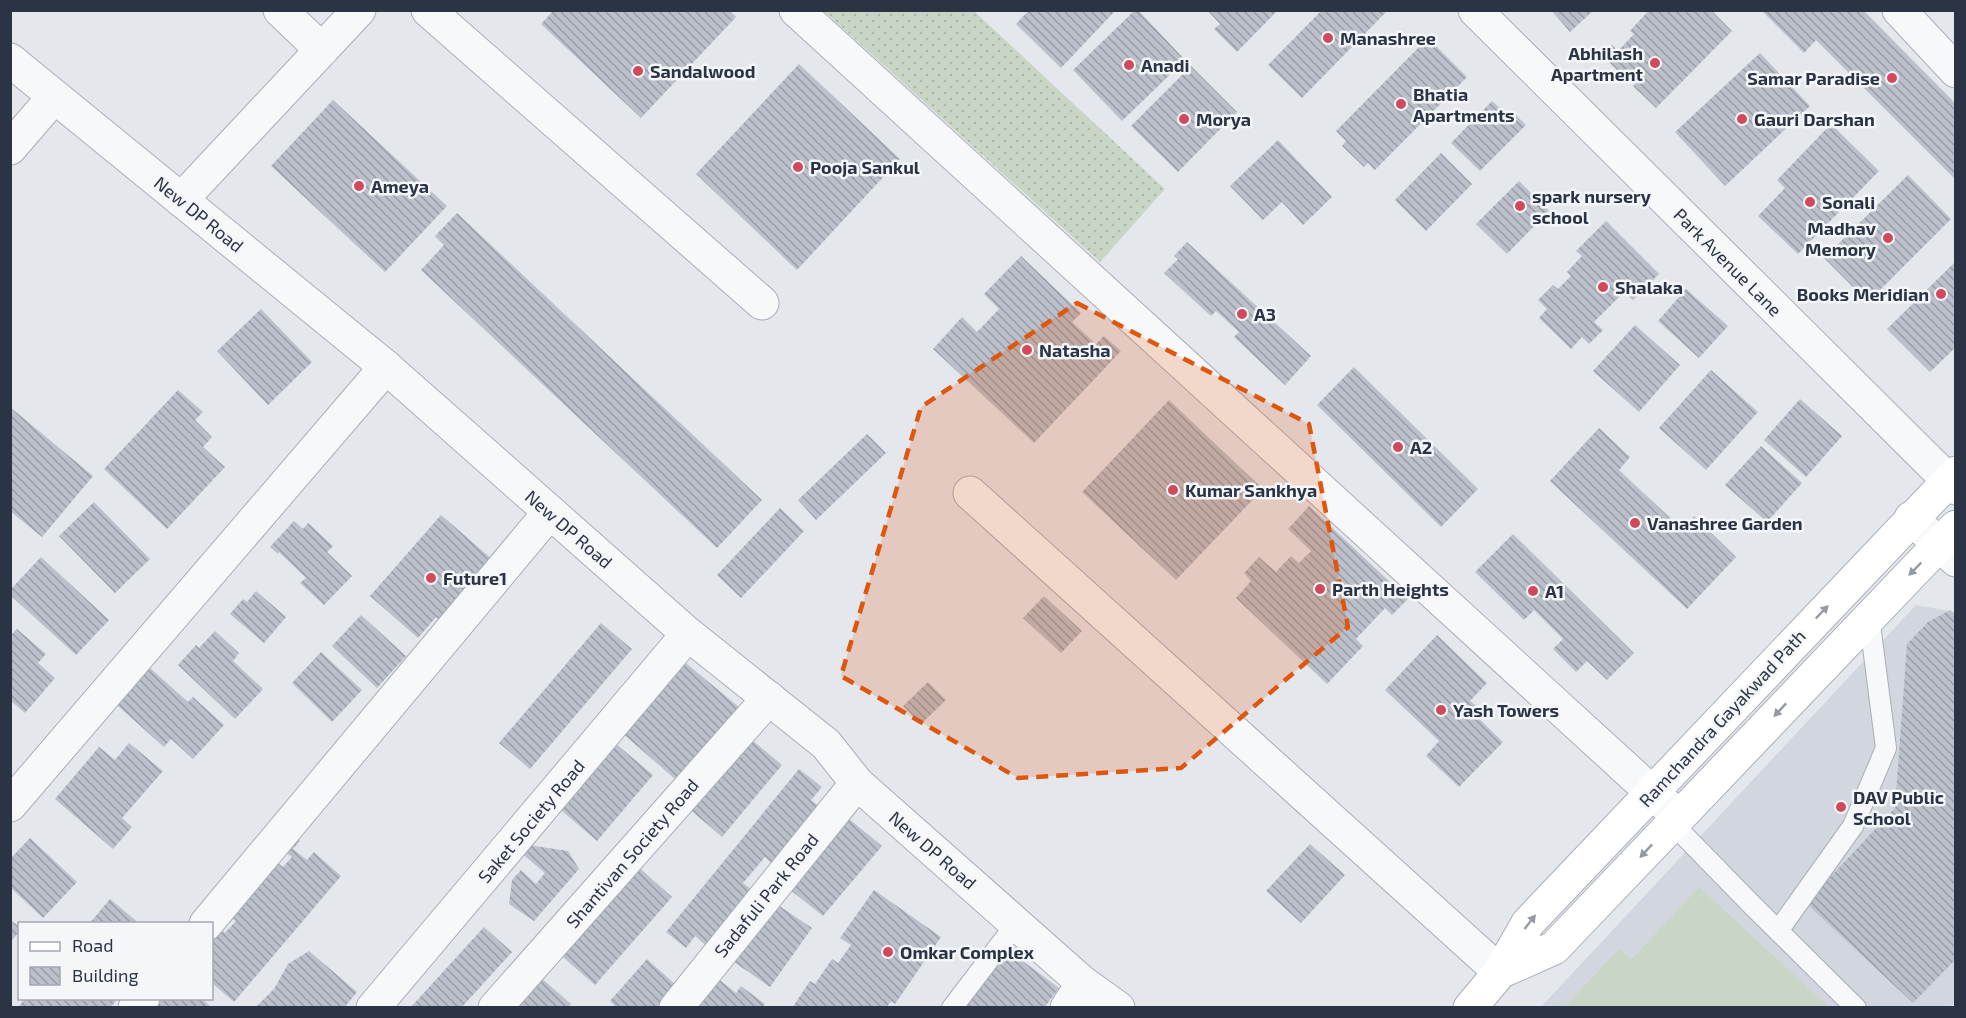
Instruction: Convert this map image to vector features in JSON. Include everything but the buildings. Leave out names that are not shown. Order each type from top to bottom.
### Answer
[{"type":"main road","name":"Ramchandra Gayakwad Path","points":[[1470,1008],[1500,972],[1528,923],[1911,518],[1953,481]]},
{"type":"main road","name":"Ramchandra Gayakwad Path","points":[[1500,972],[1554,948],[1869,616],[1950,544]]},
{"type":"street","points":[[280,10],[322,50]]},
{"type":"street","points":[[181,200],[359,10]]},
{"type":"street","points":[[428,10],[762,303]]},
{"type":"street","points":[[796,10],[1652,792],[1675,820]]},
{"type":"street","name":"Park Avenue Lane","points":[[1475,10],[1953,481]]},
{"type":"street","points":[[1899,10],[1956,71]]},
{"type":"street","name":"New DP Road","points":[[10,60],[386,367],[688,634],[826,744],[857,783],[1016,924],[1075,995],[1118,1008]]},
{"type":"street","points":[[10,148],[54,97]]},
{"type":"street","points":[[10,805],[386,367]]},
{"type":"street","points":[[970,494],[1500,972]]},
{"type":"street","points":[[208,922],[550,512]]},
{"type":"street","points":[[1911,518],[1950,544]]},
{"type":"street","name":"Saket Society Road","points":[[373,1008],[688,634]]},
{"type":"street","name":"Shantivan Society Road","points":[[495,1008],[769,698]]},
{"type":"street","name":"Sadafuli Park Road","points":[[676,1008],[857,783]]},
{"type":"lane","points":[[1778,931],[1853,826],[1886,748],[1869,616]]},
{"type":"lane","points":[[1675,820],[1778,931],[1856,1008]]},
{"type":"lane","points":[[952,1008],[1016,924]]},
{"type":"highlighted area","points":[[1077,303],[1309,424],[1348,627],[1181,768],[1018,778],[841,676],[921,407]]},
{"type":"shaded area","name":"DAV Public School","points":[[1916,605],[1955,612],[1956,1002],[1950,1007],[1540,1008]]},
{"type":"green space","points":[[824,11],[974,11],[1165,189],[1100,262]]},
{"type":"green space","points":[[1699,887],[1829,1007],[1565,1007],[1619,949],[1631,960]]},
{"type":"place","name":"Manashree","points":[[1328,38]]},
{"type":"place","name":"Abhilash Apartment","points":[[1655,63]]},
{"type":"place","name":"Anadi","points":[[1129,65]]},
{"type":"place","name":"Sandalwood","points":[[638,71]]},
{"type":"place","name":"Samar Paradise","points":[[1892,78]]},
{"type":"place","name":"Bhatia Apartments","points":[[1401,104]]},
{"type":"place","name":"Morya","points":[[1184,119]]},
{"type":"place","name":"Gauri Darshan","points":[[1742,119]]},
{"type":"place","name":"Pooja Sankul","points":[[798,167]]},
{"type":"place","name":"Ameya","points":[[359,186]]},
{"type":"place","name":"Sonali","points":[[1810,202]]},
{"type":"place","name":"spark nursery school","points":[[1520,206]]},
{"type":"place","name":"Madhav Memory","points":[[1888,238]]},
{"type":"place","name":"Shalaka","points":[[1603,287]]},
{"type":"place","name":"Books Meridian","points":[[1941,294]]},
{"type":"place","name":"A3","points":[[1242,314]]},
{"type":"place","name":"Natasha","points":[[1027,350]]},
{"type":"place","name":"A2","points":[[1398,447]]},
{"type":"place","name":"Kumar Sankhya","points":[[1173,490]]},
{"type":"place","name":"Vanashree Garden","points":[[1635,523]]},
{"type":"place","name":"Future1","points":[[431,578]]},
{"type":"place","name":"Parth Heights","points":[[1320,589]]},
{"type":"place","name":"A1","points":[[1533,591]]},
{"type":"place","name":"Yash Towers","points":[[1441,710]]},
{"type":"place","name":"DAV Public School","points":[[1841,807]]},
{"type":"place","name":"Omkar Complex","points":[[888,952]]}]
